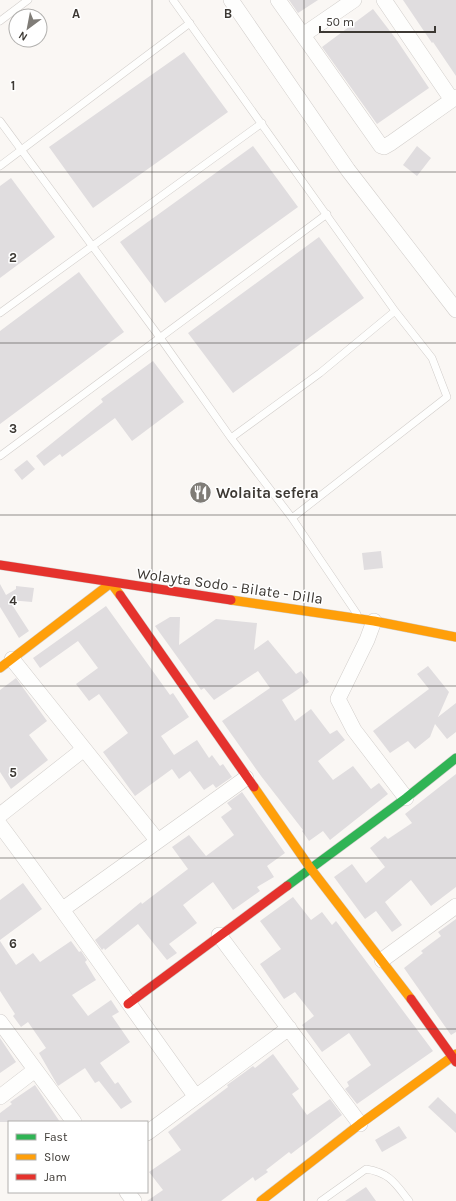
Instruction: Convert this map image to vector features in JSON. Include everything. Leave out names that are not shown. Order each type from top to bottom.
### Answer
[{"type":"street","points":[[231,0],[348,170],[456,310]]},
{"type":"street","points":[[278,0],[380,146],[384,147],[454,98],[384,0]]},
{"type":"street","points":[[303,35],[354,0]]},
{"type":"street","name":"Wolayta Sodo - Bilate - Dilla","points":[[0,565],[111,583],[367,620],[456,637]]},
{"type":"street","points":[[0,668],[111,583],[311,869],[382,960],[455,1058],[360,1124],[261,1201]]},
{"type":"street","points":[[367,620],[367,640],[338,699],[354,730],[406,798]]},
{"type":"street","points":[[12,659],[158,840]]},
{"type":"street","points":[[0,814],[84,749]]},
{"type":"street","points":[[128,1004],[219,935],[406,798],[456,758]]},
{"type":"street","points":[[63,909],[246,778]]},
{"type":"street","points":[[0,825],[63,909],[128,1004],[196,1097]]},
{"type":"street","points":[[382,960],[456,906]]},
{"type":"street","points":[[219,935],[360,1124]]},
{"type":"street","points":[[0,1022],[73,1121]]},
{"type":"street","points":[[148,1132],[289,1028]]},
{"type":"street","points":[[0,1097],[35,1070]]},
{"type":"street","points":[[128,1193],[134,1201]]},
{"type":"lane","points":[[0,21],[28,0]]},
{"type":"lane","points":[[173,0],[395,311],[432,358],[447,397],[292,518]]},
{"type":"lane","points":[[0,166],[190,23]]},
{"type":"lane","points":[[0,121],[161,339],[231,438],[367,620]]},
{"type":"lane","points":[[0,313],[262,123]]},
{"type":"lane","points":[[0,456],[161,339],[327,214]]},
{"type":"lane","points":[[231,438],[320,373],[395,311]]},
{"type":"lane","points":[[321,1201],[366,1169],[379,1171],[391,1178],[409,1201]]},
{"type":"building","points":[[289,0],[318,0],[298,13]]},
{"type":"building","points":[[403,0],[456,0],[456,76],[433,42],[432,43]]},
{"type":"building","points":[[373,9],[396,39],[429,88],[377,124],[322,47]]},
{"type":"building","points":[[184,52],[228,112],[93,208],[49,147]]},
{"type":"building","points":[[253,146],[298,207],[165,303],[120,242]]},
{"type":"building","points":[[417,146],[431,158],[417,176],[403,165]]},
{"type":"building","points":[[11,178],[55,237],[0,278],[0,186]]},
{"type":"building","points":[[319,237],[364,298],[233,393],[188,333]]},
{"type":"building","points":[[79,272],[124,332],[0,424],[0,331]]},
{"type":"building","points":[[153,361],[184,402],[132,441],[115,418],[62,457],[60,454],[44,466],[36,456],[103,402],[101,399]]},
{"type":"building","points":[[27,460],[35,469],[22,480],[14,470]]},
{"type":"building","points":[[381,551],[383,568],[364,570],[362,553]]},
{"type":"building","points":[[0,584],[6,595],[16,589],[16,586],[34,588],[32,602],[9,600],[29,631],[19,638],[0,607]]},
{"type":"building","points":[[106,606],[170,695],[173,693],[189,717],[161,736],[174,755],[197,740],[209,758],[212,755],[220,766],[223,764],[232,777],[216,788],[213,784],[204,790],[190,771],[179,779],[172,769],[135,796],[103,752],[128,733],[99,694],[89,701],[76,684],[98,668],[78,641],[40,668],[33,658]]},
{"type":"building","points":[[170,617],[180,617],[179,645],[216,619],[257,623],[254,650],[268,640],[296,674],[301,671],[309,682],[282,700],[295,721],[311,709],[330,734],[337,730],[345,740],[318,761],[333,780],[353,766],[371,789],[379,783],[388,794],[330,840],[323,831],[309,841],[302,831],[303,830],[261,776],[222,721],[270,688],[258,671],[214,700],[204,688],[201,690],[155,626]]},
{"type":"building","points":[[428,666],[449,692],[438,717],[456,703],[456,732],[447,739],[435,724],[430,737],[415,749],[408,741],[390,753],[373,731],[429,689],[417,674]]},
{"type":"building","points":[[16,678],[47,721],[29,735],[48,760],[11,789],[0,772],[0,690]]},
{"type":"building","points":[[456,774],[456,887],[431,906],[411,880],[385,902],[402,925],[392,932],[376,911],[365,919],[334,877],[352,864],[366,883],[385,867],[370,848],[385,836],[388,839],[412,823],[405,814]]},
{"type":"building","points":[[242,792],[285,853],[267,866],[274,877],[257,887],[260,891],[233,910],[213,882],[183,905],[197,923],[169,944],[177,953],[167,960],[138,924],[105,950],[104,948],[102,950],[95,940],[141,902],[142,904],[188,869],[172,847],[189,835],[206,856],[234,835],[221,817],[232,809],[227,803]]},
{"type":"building","points":[[23,883],[42,909],[0,940],[0,900]]},
{"type":"building","points":[[293,897],[311,920],[322,912],[332,925],[336,921],[433,1051],[357,1104],[345,1089],[349,1086],[347,1082],[371,1065],[349,1033],[322,1052],[302,1025],[314,1016],[295,992],[284,999],[260,964],[281,949],[260,921]]},
{"type":"building","points":[[456,919],[456,1032],[451,1035],[404,968],[423,953],[421,951],[441,936],[438,932]]},
{"type":"building","points":[[0,941],[16,965],[33,953],[40,962],[71,941],[79,952],[81,951],[87,960],[85,962],[96,980],[72,995],[88,1016],[111,1000],[119,1012],[112,1016],[130,1042],[100,1063],[115,1084],[118,1082],[132,1102],[121,1109],[99,1081],[95,1083],[85,1068],[58,1086],[39,1053],[46,1048],[28,1022],[21,1027],[13,1016],[15,1014],[0,991]]},
{"type":"building","points":[[0,1038],[16,1062],[0,1073]]},
{"type":"building","points":[[273,1054],[299,1089],[292,1094],[307,1115],[330,1099],[342,1115],[291,1154],[289,1152],[266,1170],[268,1172],[255,1181],[253,1177],[221,1201],[147,1201],[163,1190],[149,1172],[181,1150],[168,1132],[228,1087],[227,1085],[253,1066],[255,1068]]},
{"type":"building","points":[[35,1085],[59,1121],[0,1122],[0,1113],[12,1104],[10,1102]]},
{"type":"building","points":[[438,1097],[456,1114],[456,1133],[428,1107]]},
{"type":"building","points":[[399,1126],[407,1138],[382,1152],[375,1140]]},
{"type":"building","points":[[366,1187],[376,1201],[345,1201]]},
{"type":"traffic: fast","points":[[287,886],[406,798],[456,758]]},
{"type":"traffic: slow","points":[[0,668],[111,583],[120,595]]},
{"type":"traffic: slow","points":[[231,600],[374,621],[456,637]]},
{"type":"traffic: slow","points":[[254,787],[311,869],[411,999]]},
{"type":"traffic: slow","points":[[261,1201],[360,1124],[456,1054]]},
{"type":"traffic: jam","points":[[0,565],[231,600]]},
{"type":"traffic: jam","points":[[120,595],[254,787]]},
{"type":"traffic: jam","points":[[128,1004],[287,886]]},
{"type":"traffic: jam","points":[[411,999],[456,1062]]},
{"type":"place","name":"Wolaita sefera","points":[[200,493]]}]
